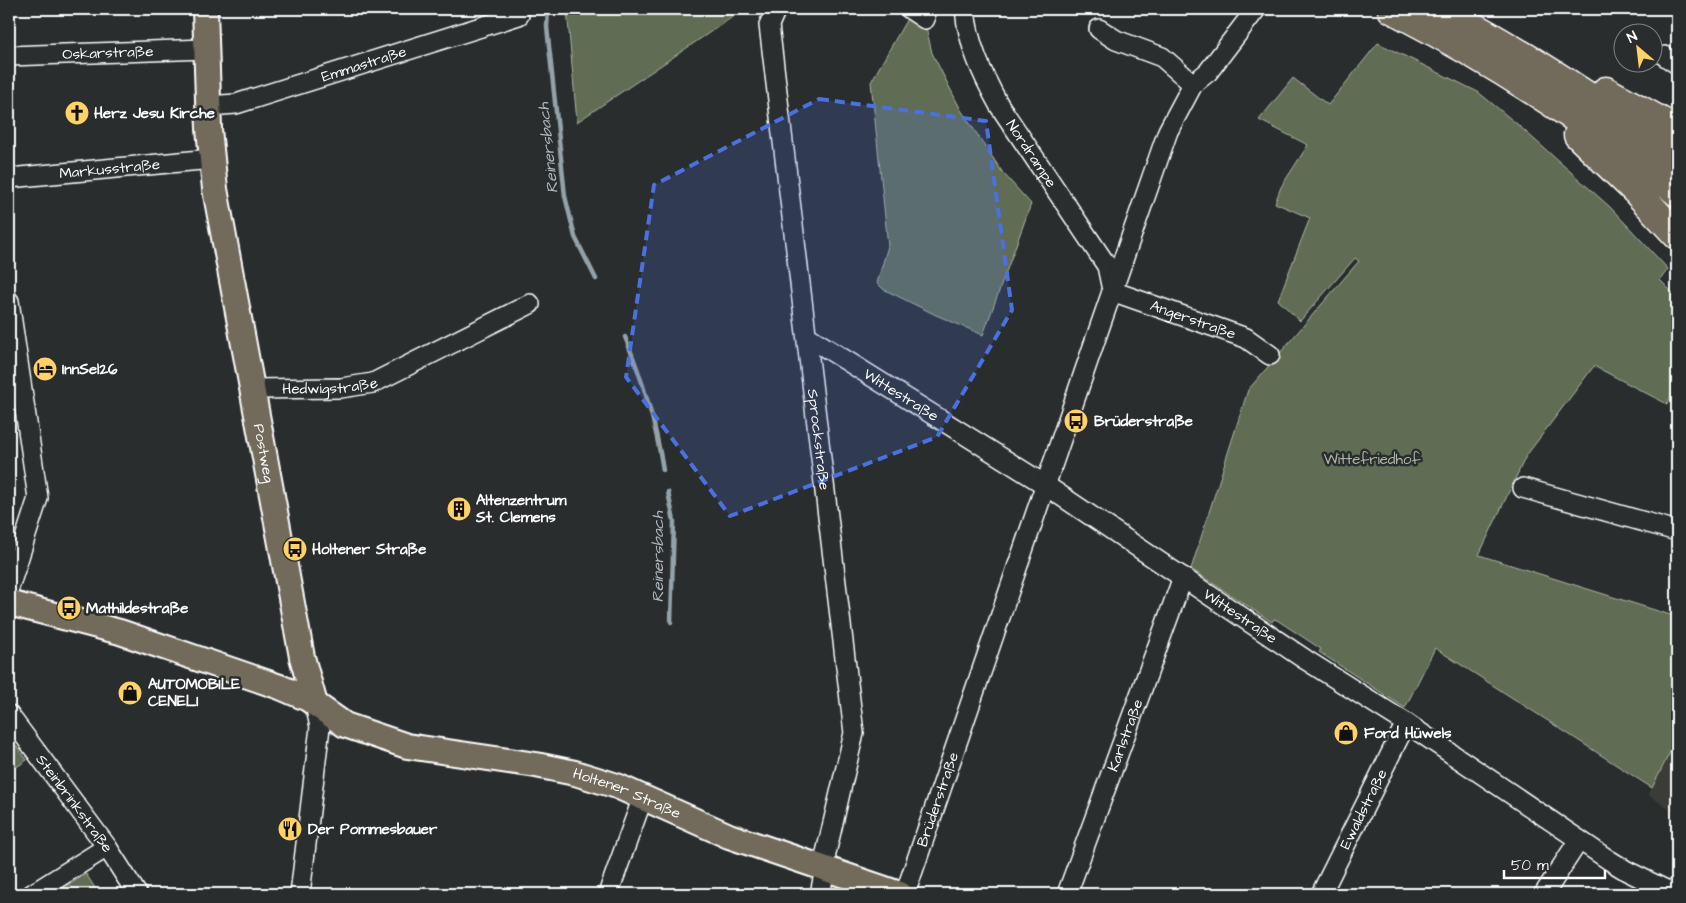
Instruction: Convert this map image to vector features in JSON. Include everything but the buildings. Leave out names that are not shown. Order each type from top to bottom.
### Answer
[{"type":"highway","points":[[1392,9],[1475,54],[1527,72],[1589,98],[1677,162]]},
{"type":"highway","points":[[1442,9],[1527,72],[1613,143],[1659,176],[1677,192]]},
{"type":"highway","points":[[1527,72],[1592,83],[1677,130]]},
{"type":"highway","points":[[1527,72],[1677,235]]},
{"type":"main road","name":"Postweg","points":[[205,9],[208,106],[216,198],[302,657],[315,704]]},
{"type":"main road","name":"Holtener Straße","points":[[9,603],[120,632],[299,694],[345,725],[407,746],[556,769],[617,786],[729,836],[900,894]]},
{"type":"street","name":"Sprockstraße","points":[[776,9],[769,25],[854,732],[826,853],[820,894]]},
{"type":"street","name":"Nordrampe","points":[[965,9],[972,47],[984,77],[999,105],[1106,266],[1112,291]]},
{"type":"street","name":"Brüderstraße","points":[[905,894],[1168,131],[1193,84],[1208,72],[1256,9]]},
{"type":"street","name":"Emmastraße","points":[[208,106],[236,104],[519,15]]},
{"type":"street","points":[[1099,29],[1116,40],[1162,57],[1193,84]]},
{"type":"street","name":"Oskarstraße","points":[[9,56],[206,48]]},
{"type":"street","name":"Markusstraße","points":[[9,178],[212,159]]},
{"type":"street","name":"Angerstraße","points":[[1112,291],[1246,338],[1270,355]]},
{"type":"street","points":[[9,301],[38,498],[9,588]]},
{"type":"street","name":"Hedwigstraße","points":[[251,389],[356,387],[373,383],[508,313],[530,304]]},
{"type":"street","name":"Wittestraße","points":[[807,336],[1046,487],[1306,660],[1406,723],[1627,871],[1674,894]]},
{"type":"street","points":[[1524,488],[1677,531]]},
{"type":"street","name":"Karlstraße","points":[[1067,894],[1183,577]]},
{"type":"street","name":"Postweg","points":[[300,894],[310,801],[319,742],[320,727],[315,704]]},
{"type":"street","name":"Steinbrinkstraße","points":[[9,715],[107,847],[137,894]]},
{"type":"street","name":"Ewaldstraße","points":[[1321,894],[1406,723]]},
{"type":"street","points":[[608,894],[643,796]]},
{"type":"street","points":[[1544,894],[1579,840]]},
{"type":"street","points":[[32,894],[107,847]]},
{"type":"highlighted area","points":[[819,99],[986,121],[1012,310],[937,437],[730,516],[626,377],[654,185]]},
{"type":"shaded area","points":[[1677,738],[1677,814],[1648,795]]},
{"type":"green space","points":[[567,9],[734,9],[734,16],[577,122]]},
{"type":"green space","points":[[908,17],[926,27],[932,53],[961,110],[1003,173],[1031,204],[983,335],[883,289],[877,283],[888,246],[871,82]]},
{"type":"green space","name":"Wittefriedhof","points":[[1378,43],[1478,92],[1610,207],[1668,269],[1660,280],[1677,297],[1677,383],[1667,404],[1594,366],[1526,456],[1479,555],[1677,617],[1677,738],[1652,788],[1435,648],[1405,708],[1319,652],[1321,649],[1277,620],[1274,619],[1272,622],[1191,569],[1248,390],[1359,261],[1355,258],[1300,321],[1278,300],[1310,218],[1275,203],[1281,187],[1308,145],[1259,120],[1293,78],[1328,105]]},
{"type":"green space","points":[[9,736],[27,760],[9,772]]},
{"type":"green space","points":[[86,874],[99,894],[54,894]]},
{"type":"waterway","name":"Reinersbach","points":[[548,9],[547,27],[565,196],[575,237],[596,279]]},
{"type":"waterway","name":"Reinersbach","points":[[625,337],[648,403],[657,436],[663,470]]},
{"type":"waterway","name":"Reinersbach","points":[[668,492],[674,521],[671,622]]},
{"type":"place","name":"Herz Jesu Kirche","points":[[77,113]]},
{"type":"place","name":"InnSel26","points":[[45,369]]},
{"type":"place","name":"Brüderstraße","points":[[1076,421]]},
{"type":"place","name":"Altenzentrum St. Clemens","points":[[459,509]]},
{"type":"place","name":"Holtener Straße","points":[[295,549]]},
{"type":"place","name":"Mathildestraße","points":[[69,608]]},
{"type":"place","name":"AUTOMOBILE CENELI","points":[[130,693]]},
{"type":"place","name":"Ford Hüwels","points":[[1346,733]]},
{"type":"place","name":"Der Pommesbauer","points":[[290,829]]}]
